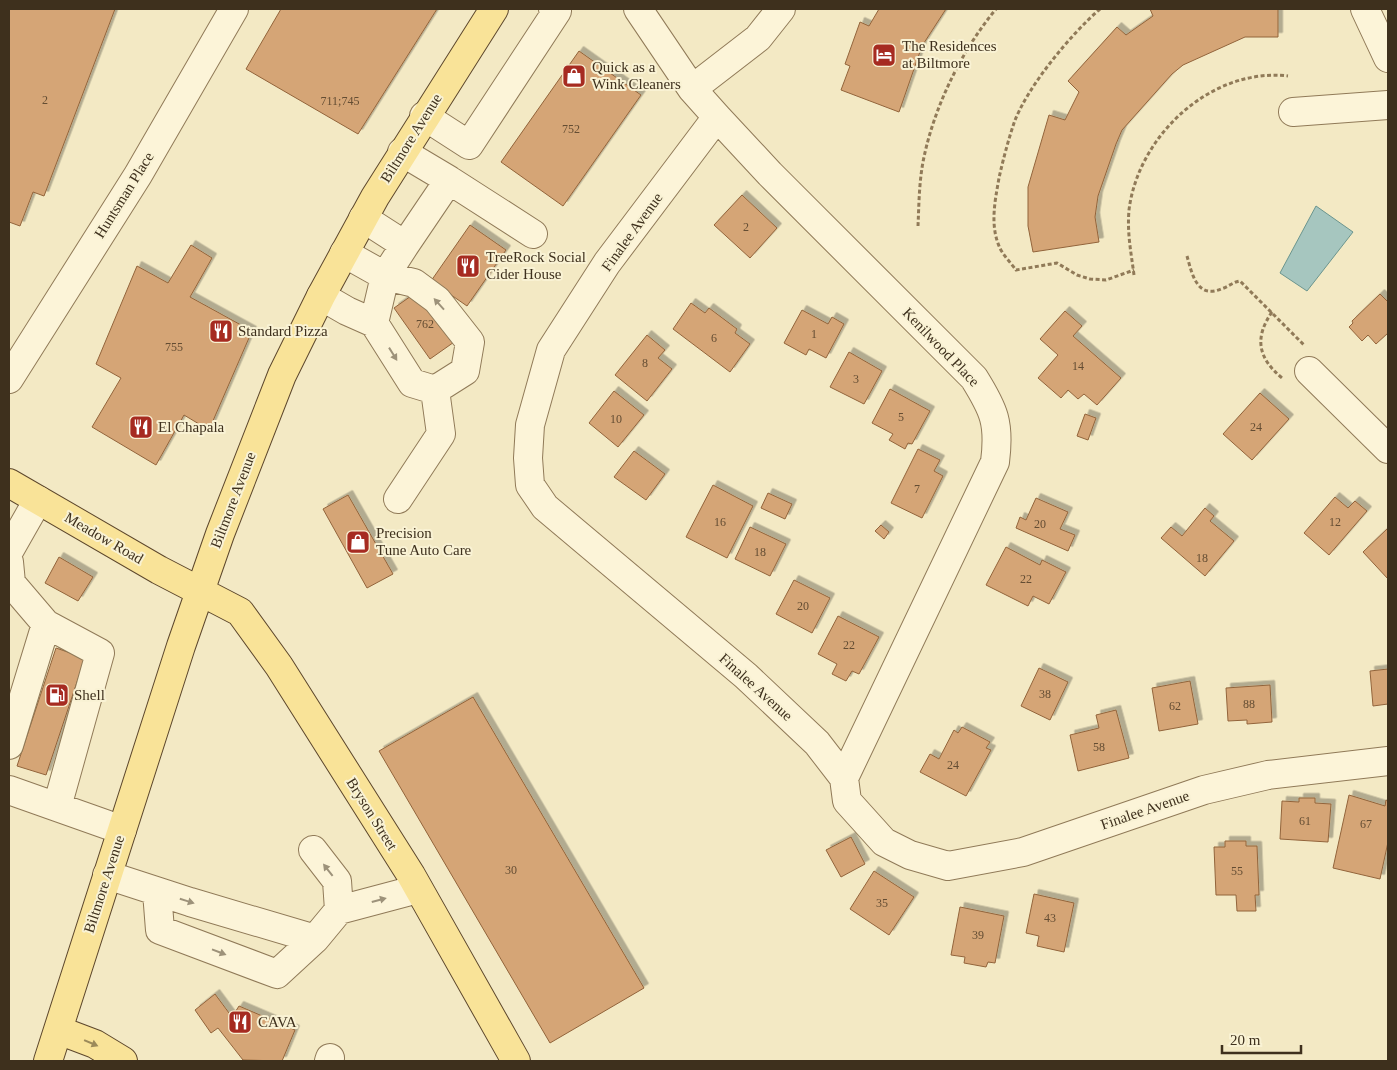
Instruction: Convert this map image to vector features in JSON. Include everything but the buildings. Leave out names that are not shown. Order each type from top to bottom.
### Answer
[{"type":"main road","name":"Biltmore Avenue","points":[[48,1061],[200,591],[280,380],[321,296],[363,218],[424,116],[494,9]]},
{"type":"main road","name":"Meadow Road","points":[[9,483],[200,591]]},
{"type":"main road","name":"Bryson Street","points":[[200,591],[240,612],[279,666],[418,889],[516,1061]]},
{"type":"main road","points":[[58,1030],[95,1044],[123,1061]]},
{"type":"street","name":"Huntsman Place","points":[[9,378],[135,180],[234,9]]},
{"type":"street","points":[[424,116],[469,145],[557,12],[553,9]]},
{"type":"street","name":"Kenilwood Place","points":[[638,9],[692,88],[717,117],[770,174],[974,378],[992,406],[998,438],[995,462],[844,778]]},
{"type":"street","points":[[692,88],[758,38],[781,9]]},
{"type":"street","points":[[1365,9],[1388,58]]},
{"type":"street","points":[[1293,112],[1388,105]]},
{"type":"street","name":"Finalee Avenue","points":[[717,117],[607,263],[551,350],[530,425],[528,458],[530,485],[545,507],[760,690],[816,742],[844,778],[847,801],[884,842],[910,855],[948,866],[1023,852],[1204,790],[1268,775],[1388,761]]},
{"type":"street","points":[[402,152],[533,234]]},
{"type":"street","points":[[374,323],[385,276],[449,180]]},
{"type":"street","points":[[363,218],[405,244]]},
{"type":"street","points":[[321,296],[346,311],[374,323],[412,383],[435,390],[465,372],[470,342],[436,300],[414,283],[385,276],[344,253]]},
{"type":"street","points":[[1302,367],[1388,449]]},
{"type":"street","points":[[398,499],[442,434],[435,390]]},
{"type":"street","points":[[9,551],[38,500]]},
{"type":"street","points":[[9,562],[11,583],[46,624],[100,653],[57,807]]},
{"type":"street","points":[[9,745],[46,624]]},
{"type":"street","points":[[9,790],[122,830]]},
{"type":"street","points":[[313,850],[337,881],[339,910]]},
{"type":"street","points":[[107,875],[157,892],[315,939]]},
{"type":"street","points":[[157,892],[160,930],[276,974],[315,939],[339,910],[418,889]]},
{"type":"path","points":[[918,226],[924,157],[938,111],[980,28],[996,9]]},
{"type":"path","points":[[1100,9],[1086,21],[1051,64],[1024,102],[1005,154],[993,215],[999,248],[1016,270],[1057,263],[1077,275],[1106,280],[1134,272],[1128,239],[1130,209],[1143,165],[1170,123],[1187,106],[1224,88],[1255,76],[1272,74],[1288,76]]},
{"type":"path","points":[[1187,256],[1194,282],[1202,289],[1210,292],[1221,290],[1240,281],[1272,312],[1302,367]]},
{"type":"path","points":[[1272,312],[1260,335],[1260,348],[1265,359],[1302,367]]},
{"type":"water","points":[[1316,206],[1353,232],[1307,291],[1280,273]]},
{"type":"place","name":"The Residences at Biltmore","points":[[884,55]]},
{"type":"place","name":"Quick as a Wink Cleaners","points":[[574,76]]},
{"type":"place","name":"TreeRock Social Cider House","points":[[468,266]]},
{"type":"place","name":"Standard Pizza","points":[[221,331]]},
{"type":"place","name":"El Chapala","points":[[141,427]]},
{"type":"place","name":"Precision Tune Auto Care","points":[[358,542]]},
{"type":"place","name":"Shell","points":[[57,695]]},
{"type":"place","name":"CAVA","points":[[240,1022]]}]
